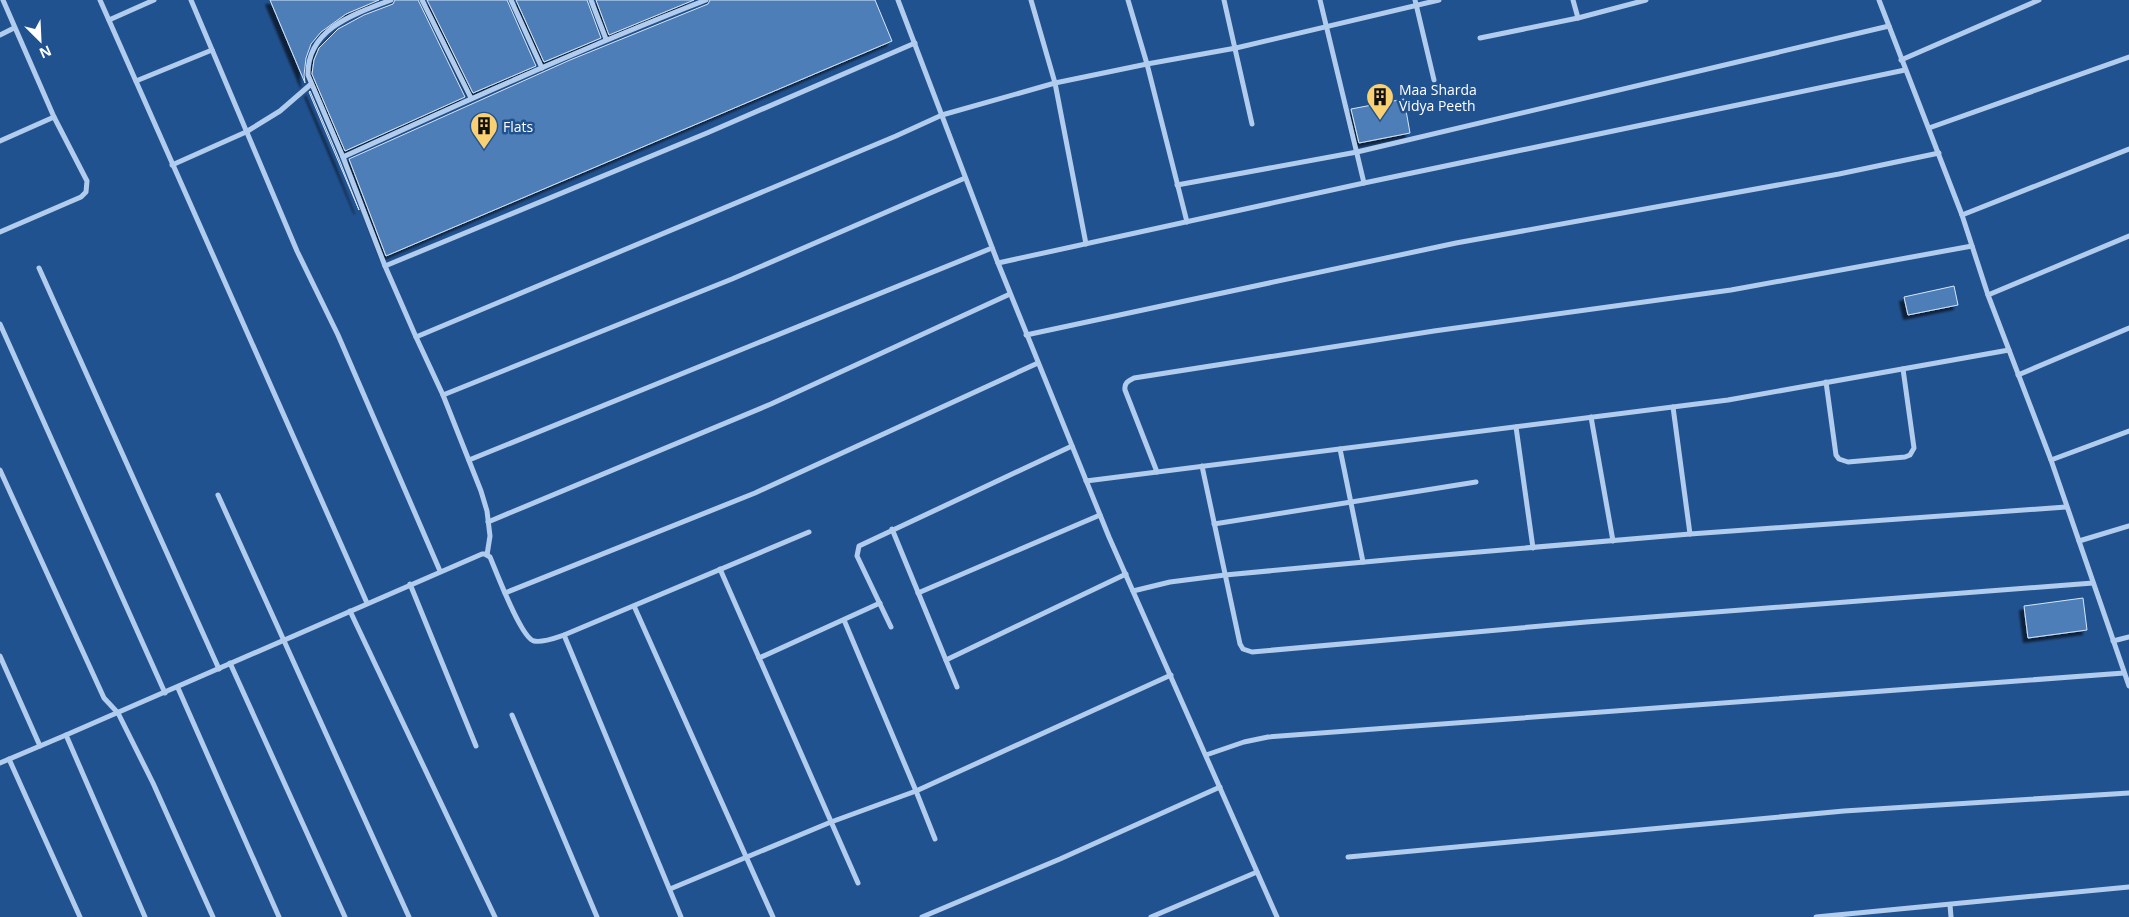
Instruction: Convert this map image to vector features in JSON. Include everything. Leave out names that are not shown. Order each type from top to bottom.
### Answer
[{"type":"street","points":[[0,232],[81,197],[86,192],[87,181],[54,117],[3,0]]},
{"type":"street","points":[[100,0],[367,603]]},
{"type":"street","points":[[109,20],[154,0]]},
{"type":"street","points":[[191,0],[246,132],[298,251],[342,344],[440,571]]},
{"type":"street","points":[[391,0],[361,11],[337,24],[326,34],[313,48],[308,62],[310,85],[343,157],[385,266],[443,395],[469,460],[481,491],[488,522],[490,536],[487,555],[528,638],[532,641],[540,642],[564,635],[809,532]]},
{"type":"street","points":[[422,0],[471,98]]},
{"type":"street","points":[[511,0],[542,68]]},
{"type":"street","points":[[591,0],[606,39]]},
{"type":"street","points":[[343,157],[606,39],[706,0]]},
{"type":"street","points":[[898,0],[1010,294],[1100,515],[1277,917]]},
{"type":"street","points":[[1031,0],[1055,83],[1086,244]]},
{"type":"street","points":[[1128,0],[1178,184],[1186,222]]},
{"type":"street","points":[[1224,0],[1252,124]]},
{"type":"street","points":[[1320,0],[1364,183]]},
{"type":"street","points":[[416,338],[942,115],[1055,83],[1236,48],[1416,2],[1439,0]]},
{"type":"street","points":[[1573,0],[1578,18]]},
{"type":"street","points":[[1480,38],[1578,18],[1646,0]]},
{"type":"street","points":[[1879,0],[1962,215],[2008,350],[2051,460],[2129,686]]},
{"type":"street","points":[[1901,60],[2039,0]]},
{"type":"street","points":[[1416,2],[1434,80]]},
{"type":"street","points":[[1178,184],[1357,152],[1889,26]]},
{"type":"street","points":[[0,34],[14,28]]},
{"type":"street","points":[[385,266],[707,133],[915,43]]},
{"type":"street","points":[[136,81],[212,50]]},
{"type":"street","points":[[1929,128],[2129,56]]},
{"type":"street","points":[[998,263],[1364,183],[1905,70]]},
{"type":"street","points":[[172,165],[246,132],[280,112],[310,85]]},
{"type":"street","points":[[0,141],[54,117]]},
{"type":"street","points":[[1962,215],[2129,149]]},
{"type":"street","points":[[1026,334],[1456,243],[1839,174],[1938,153]]},
{"type":"street","points":[[443,395],[732,279],[965,178]]},
{"type":"street","points":[[1988,294],[2129,236]]},
{"type":"street","points":[[1157,472],[1125,390],[1127,382],[1134,378],[1434,331],[1731,290],[1972,246]]},
{"type":"street","points":[[469,460],[992,248]]},
{"type":"street","points":[[38,268],[219,668]]},
{"type":"street","points":[[488,522],[771,404],[1010,294]]},
{"type":"street","points":[[0,324],[165,693]]},
{"type":"street","points":[[2018,375],[2129,328]]},
{"type":"street","points":[[1086,481],[1673,407],[2008,350]]},
{"type":"street","points":[[505,593],[755,493],[1038,363]]},
{"type":"street","points":[[1826,382],[1838,459],[1848,462],[1905,457],[1910,455],[1914,448],[1903,369]]},
{"type":"street","points":[[1673,407],[1690,534]]},
{"type":"street","points":[[1591,417],[1613,541]]},
{"type":"street","points":[[1516,426],[1532,548]]},
{"type":"street","points":[[2051,460],[2129,431]]},
{"type":"street","points":[[891,627],[857,552],[859,546],[867,540],[1072,446]]},
{"type":"street","points":[[1340,449],[1363,562]]},
{"type":"street","points":[[1202,466],[1240,644],[1243,649],[1252,652],[1586,622],[2093,583]]},
{"type":"street","points":[[0,470],[104,698],[118,713],[153,782],[213,917]]},
{"type":"street","points":[[1214,524],[1476,482]]},
{"type":"street","points":[[218,495],[409,917]]},
{"type":"street","points":[[1133,591],[1170,582],[1225,575],[1363,562],[1690,534],[2066,507]]},
{"type":"street","points":[[918,593],[1100,515]]},
{"type":"street","points":[[2079,541],[2129,526]]},
{"type":"street","points":[[892,529],[957,687]]},
{"type":"street","points":[[0,763],[178,688],[230,663],[440,571],[482,554],[487,555]]},
{"type":"street","points":[[720,570],[858,883]]},
{"type":"street","points":[[946,660],[1126,574]]},
{"type":"street","points":[[410,584],[476,746]]},
{"type":"street","points":[[759,658],[880,603]]},
{"type":"street","points":[[634,606],[773,917]]},
{"type":"street","points":[[350,611],[495,917]]},
{"type":"street","points":[[844,620],[935,839]]},
{"type":"street","points":[[564,635],[681,917]]},
{"type":"street","points":[[2113,642],[2129,637]]},
{"type":"street","points":[[0,656],[40,746]]},
{"type":"street","points":[[230,663],[345,917]]},
{"type":"street","points":[[1206,755],[1244,742],[1268,737],[2124,673]]},
{"type":"street","points":[[670,889],[831,822],[916,791],[1171,675]]},
{"type":"street","points":[[178,688],[279,917]]},
{"type":"street","points":[[512,715],[597,917]]},
{"type":"street","points":[[66,735],[145,917]]},
{"type":"street","points":[[9,759],[80,917]]},
{"type":"street","points":[[922,917],[1060,859],[1220,787]]},
{"type":"street","points":[[1348,857],[1844,811],[2129,793]]},
{"type":"street","points":[[1151,917],[1257,872]]},
{"type":"street","points":[[1816,917],[1871,915],[2129,888]]},
{"type":"street","points":[[1950,906],[1951,917]]},
{"type":"building","points":[[270,0],[379,0],[346,14],[321,32],[311,44],[306,58],[305,83]]},
{"type":"building","points":[[395,0],[418,0],[465,97],[345,151],[312,74],[314,60],[319,48],[338,29],[364,15],[393,4]]},
{"type":"building","points":[[427,0],[507,0],[536,66],[473,93]]},
{"type":"building","points":[[516,0],[587,0],[601,38],[544,62]]},
{"type":"building","points":[[596,0],[694,0],[609,35]]},
{"type":"building","points":[[710,0],[875,0],[892,41],[386,256],[349,159],[570,60],[708,4]]},
{"type":"building","points":[[309,92],[339,159],[359,210]]},
{"type":"building","name":"Maa Sharda Vidya Peeth","points":[[1404,99],[1410,133],[1359,143],[1351,109]]},
{"type":"building","points":[[1954,286],[1958,305],[1908,315],[1904,297]]},
{"type":"building","points":[[2083,598],[2087,630],[2028,638],[2024,606]]},
{"type":"place","name":"Maa Sharda Vidya Peeth","points":[[1380,121]]},
{"type":"place","name":"Flats","points":[[484,150]]}]
